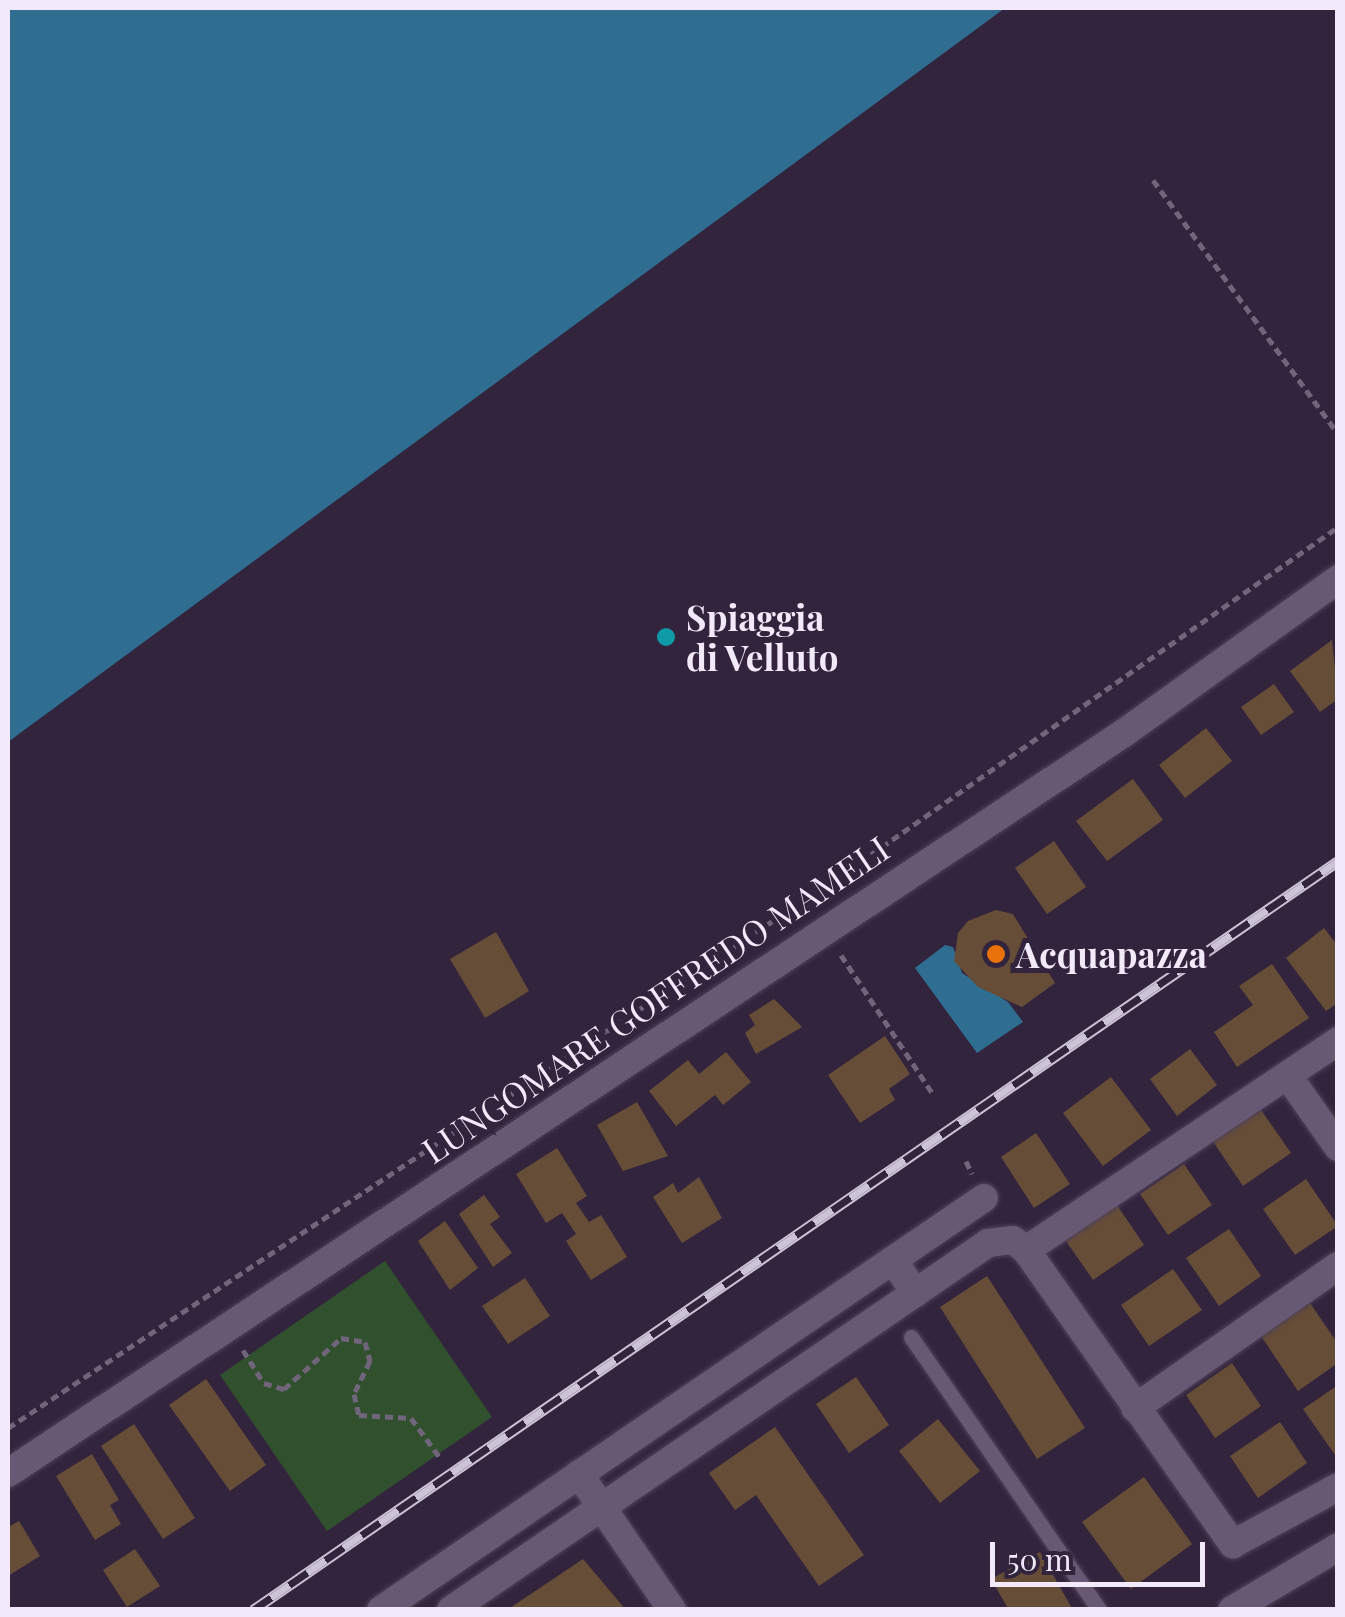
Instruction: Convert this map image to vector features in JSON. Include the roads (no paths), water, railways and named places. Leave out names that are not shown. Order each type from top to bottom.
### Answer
[{"type":"street","name":"LUNGOMARE GOFFREDO MAMELI","points":[[8,1473],[1124,733],[1338,579]]},
{"type":"street","points":[[1026,1250],[1338,1040]]},
{"type":"street","points":[[1288,1076],[1338,1147]]},
{"type":"street","points":[[381,1610],[984,1198]]},
{"type":"street","points":[[451,1610],[988,1243],[1013,1240],[1026,1250],[1233,1544],[1338,1487]]},
{"type":"street","points":[[893,1260],[916,1293]]},
{"type":"street","points":[[1134,1408],[1338,1266]]},
{"type":"street","points":[[579,1474],[672,1610]]},
{"type":"street","points":[[1232,1610],[1338,1546]]},
{"type":"lane","points":[[912,1338],[1099,1610]]},
{"type":"water","points":[[8,8],[1005,8],[8,742]]},
{"type":"water","points":[[945,945],[953,947],[962,973],[1008,1002],[1023,1022],[977,1053],[915,968]]},
{"type":"railway","points":[[253,1610],[1338,861]]},
{"type":"place","name":"Spiaggia di Velluto","points":[[666,637]]},
{"type":"place","name":"Acquapazza","points":[[996,954]]}]
